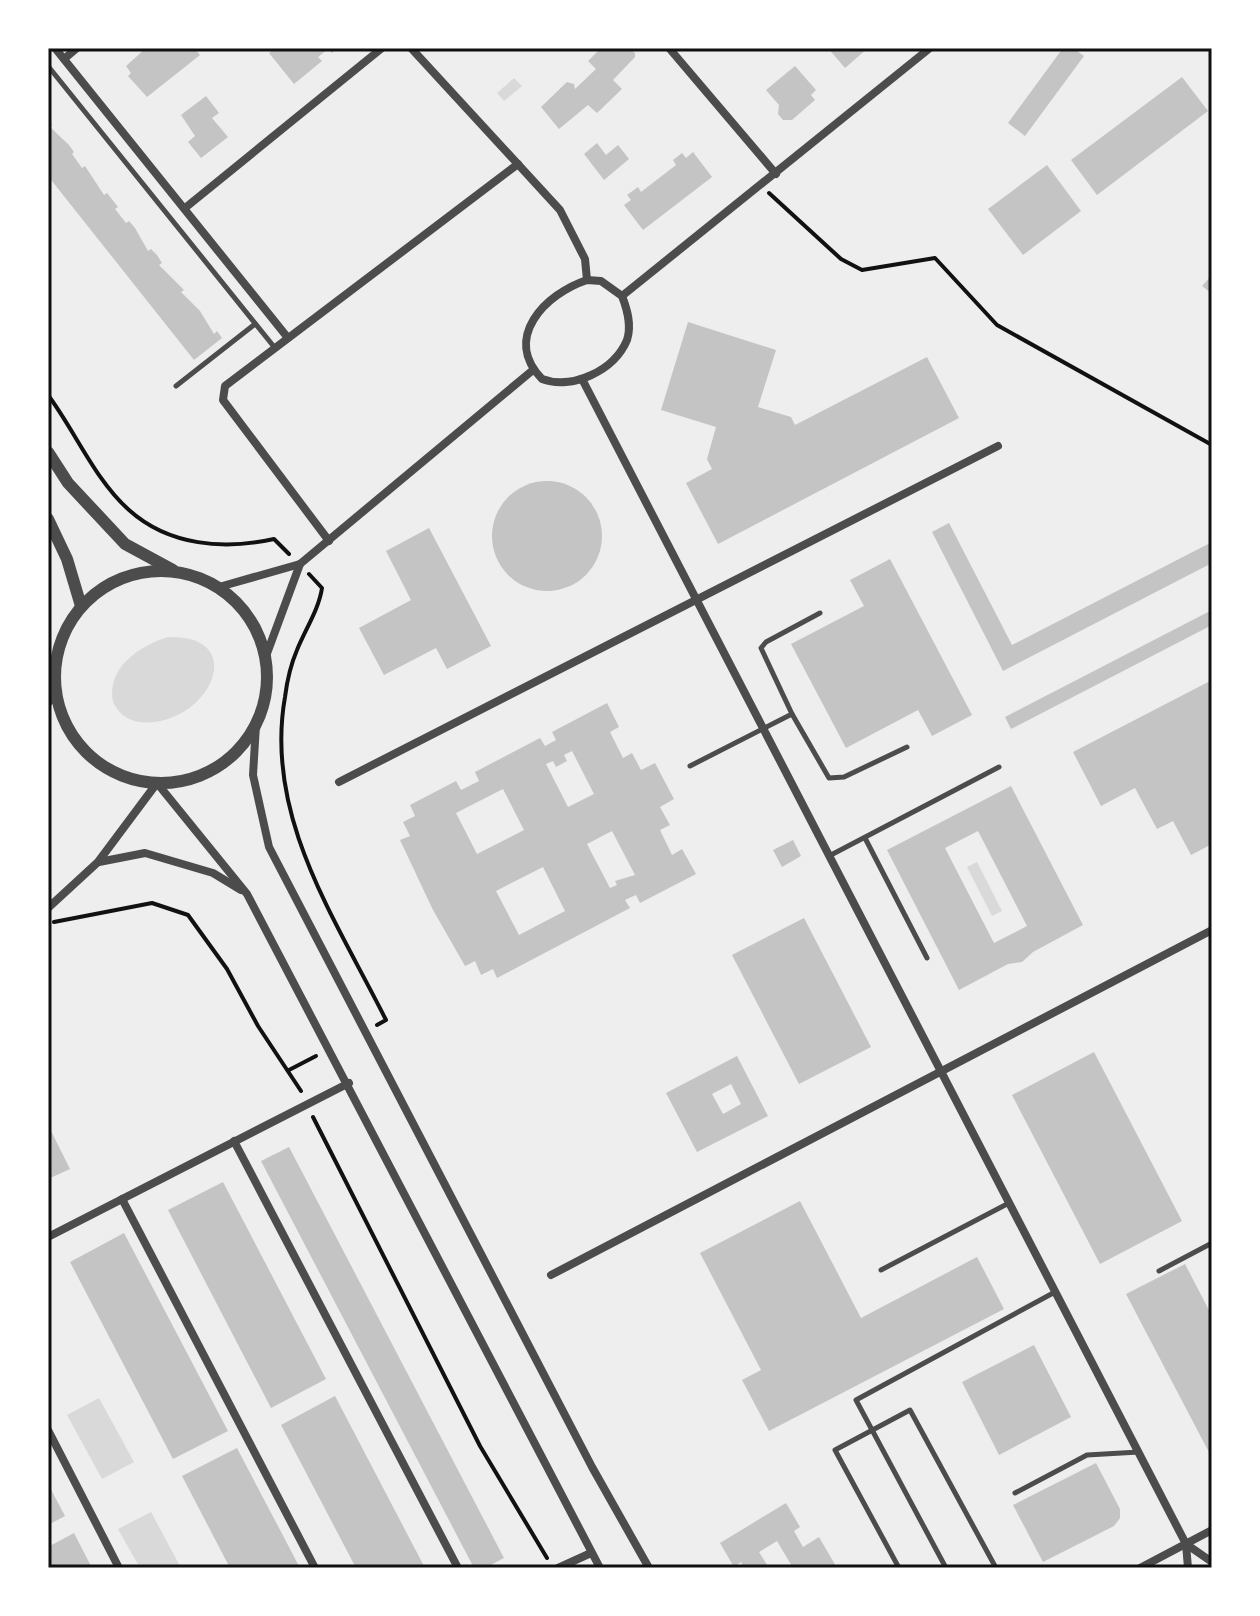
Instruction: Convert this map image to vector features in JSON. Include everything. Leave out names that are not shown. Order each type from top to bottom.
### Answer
[{"type":"street","points":[[64,59],[77,48]]},
{"type":"street","points":[[185,208],[382,48]]},
{"type":"street","points":[[411,48],[560,210],[585,259],[587,280]]},
{"type":"street","points":[[669,48],[776,174]]},
{"type":"street","points":[[622,296],[930,48]]},
{"type":"street","points":[[48,58],[56,49],[288,338]]},
{"type":"street","points":[[329,541],[223,400],[225,386],[518,164]]},
{"type":"street","points":[[587,280],[601,281],[622,296],[629,326],[627,340],[619,352],[582,379],[567,384],[552,383],[533,370],[526,345],[530,321],[559,293],[587,280]]},
{"type":"street","points":[[219,587],[300,564],[533,370]]},
{"type":"street","points":[[582,379],[1186,1544],[1188,1568]]},
{"type":"street","points":[[339,782],[998,446]]},
{"type":"street","points":[[48,452],[68,483],[125,544],[175,571],[219,587],[238,603],[253,623],[266,656],[267,691],[256,725],[253,775],[269,847],[649,1568]]},
{"type":"street","points":[[48,519],[67,559],[81,606]]},
{"type":"street","points":[[266,656],[300,564]]},
{"type":"street","points":[[175,571],[141,572],[108,584],[81,606],[64,632],[56,662],[52,698],[82,747],[105,767],[133,779],[157,783],[192,778],[218,767],[240,748],[256,725]]},
{"type":"street","points":[[48,908],[98,862],[157,783]]},
{"type":"street","points":[[157,783],[247,894],[349,1083],[600,1568]]},
{"type":"street","points":[[98,862],[145,853],[213,873],[247,894]]},
{"type":"street","points":[[551,1275],[1212,930]]},
{"type":"street","points":[[48,1237],[349,1083]]},
{"type":"street","points":[[234,1141],[458,1568]]},
{"type":"street","points":[[122,1199],[315,1568]]},
{"type":"street","points":[[48,1430],[119,1568]]},
{"type":"street","points":[[1140,1568],[1212,1530]]},
{"type":"street","points":[[1186,1544],[1212,1562]]},
{"type":"street","points":[[556,1568],[591,1553]]},
{"type":"lane","points":[[48,66],[275,348]]},
{"type":"lane","points":[[176,386],[255,324]]},
{"type":"lane","points":[[820,613],[766,642],[761,648],[792,714],[829,778],[844,777],[907,747]]},
{"type":"lane","points":[[690,766],[792,714]]},
{"type":"lane","points":[[829,856],[999,767]]},
{"type":"lane","points":[[865,838],[927,958]]},
{"type":"lane","points":[[881,1270],[1010,1203]]},
{"type":"lane","points":[[1159,1271],[1212,1243]]},
{"type":"lane","points":[[946,1568],[856,1400],[1056,1291]]},
{"type":"lane","points":[[899,1568],[835,1450],[910,1410],[996,1568]]},
{"type":"lane","points":[[1015,1493],[1087,1455],[1139,1452]]},
{"type":"path","points":[[761,185],[841,259],[862,270],[935,258],[997,325],[1212,445]]},
{"type":"path","points":[[48,395],[129,510],[177,538],[206,544],[245,545],[274,539],[322,588],[295,653],[284,698],[281,756],[284,793],[296,840],[386,1020],[364,1032]]},
{"type":"path","points":[[48,924],[152,903],[188,915],[227,969],[258,1026],[289,1070],[480,1446],[556,1568]]},
{"type":"path","points":[[289,1070],[330,1048]]},
{"type":"shaded area","points":[[48,48],[1212,48],[1212,1568],[48,1568]]},
{"type":"shaded area","points":[[514,78],[522,86],[504,101],[497,93]]},
{"type":"shaded area","points":[[168,637],[192,640],[207,648],[214,661],[213,676],[206,691],[193,705],[176,716],[155,722],[130,720],[113,702],[115,679],[127,660],[146,646]]},
{"type":"shaded area","points":[[977,862],[1002,911],[992,916],[967,867]]},
{"type":"shaded area","points":[[99,1398],[134,1462],[102,1479],[67,1415]]},
{"type":"shaded area","points":[[151,1512],[181,1568],[140,1568],[118,1529]]},
{"type":"building","points":[[146,48],[194,48],[200,55],[147,97],[128,76],[131,73],[126,66]]},
{"type":"building","points":[[275,48],[338,48],[332,53],[328,49],[318,57],[322,61],[294,84],[269,53]]},
{"type":"building","points":[[601,48],[628,48],[635,53],[635,57],[613,80],[622,89],[597,113],[588,105],[559,129],[541,107],[567,82],[574,84],[575,89],[596,69],[588,61]]},
{"type":"building","points":[[828,48],[868,48],[845,68]]},
{"type":"building","points":[[1063,48],[1073,48],[1084,56],[1025,136],[1008,123]]},
{"type":"building","points":[[795,66],[816,90],[811,95],[815,100],[792,120],[783,120],[778,114],[779,105],[766,90]]},
{"type":"building","points":[[1182,77],[1208,111],[1097,195],[1071,160]]},
{"type":"building","points":[[206,96],[219,113],[212,118],[228,137],[201,158],[188,142],[195,136],[181,115]]},
{"type":"building","points":[[48,119],[52,125],[50,127],[69,145],[82,168],[85,166],[104,195],[107,193],[118,207],[115,209],[126,223],[129,221],[135,228],[148,251],[151,249],[157,255],[162,263],[159,265],[184,290],[181,292],[200,311],[214,334],[217,331],[222,338],[194,360],[48,176]]},
{"type":"building","points":[[597,143],[606,155],[618,145],[629,159],[604,180],[584,154]]},
{"type":"building","points":[[693,152],[712,177],[643,230],[624,205],[631,200],[627,195],[638,187],[641,192],[676,165],[673,160],[682,153],[686,158]]},
{"type":"building","points":[[1047,165],[1081,211],[1023,255],[988,209]]},
{"type":"building","points":[[1212,275],[1212,294],[1202,286]]},
{"type":"building","points":[[688,322],[776,350],[758,407],[791,417],[795,425],[927,357],[959,418],[718,544],[686,483],[712,469],[707,459],[716,427],[661,410]]},
{"type":"building","points":[[547,481],[568,486],[586,497],[597,515],[602,536],[597,557],[586,575],[568,586],[547,591],[526,586],[508,575],[497,557],[492,536],[497,515],[508,497],[526,486]]},
{"type":"building","points":[[949,523],[1012,645],[1212,542],[1212,563],[1003,671],[932,532]]},
{"type":"building","points":[[429,528],[491,646],[447,669],[436,648],[384,675],[359,628],[411,600],[386,551]]},
{"type":"building","points":[[890,559],[972,715],[932,736],[918,710],[846,748],[791,644],[864,606],[850,580]]},
{"type":"building","points":[[1212,610],[1212,625],[1011,729],[1005,717]]},
{"type":"building","points":[[1212,680],[1212,844],[1191,855],[1173,821],[1157,829],[1135,788],[1101,806],[1073,752]]},
{"type":"building","points":[[607,703],[619,727],[610,732],[623,758],[632,753],[641,770],[655,763],[674,799],[660,807],[670,825],[660,830],[672,855],[682,849],[696,874],[640,903],[636,895],[625,900],[630,908],[497,978],[493,969],[481,975],[475,961],[465,966],[433,910],[400,840],[410,836],[403,822],[415,816],[410,805],[456,781],[461,790],[479,781],[475,772],[540,738],[545,746],[556,740],[552,732]],"holes":[[[572,751],[594,794],[568,807],[546,764],[553,761],[556,767],[567,761],[564,755]],[[503,789],[524,830],[477,854],[456,813]],[[612,831],[635,875],[615,881],[617,885],[610,888],[587,844]],[[543,867],[565,911],[519,935],[496,891]]]},
{"type":"building","points":[[1011,786],[1083,925],[1033,952],[1022,962],[1008,964],[959,990],[887,850]],"holes":[[[978,831],[1027,926],[994,943],[945,848]]]},
{"type":"building","points":[[793,840],[801,856],[782,867],[773,850]]},
{"type":"building","points":[[804,918],[871,1047],[799,1084],[732,955]]},
{"type":"building","points":[[1094,1052],[1182,1221],[1100,1264],[1012,1095]]},
{"type":"building","points":[[737,1056],[768,1116],[697,1152],[666,1093]],"holes":[[[731,1084],[741,1104],[723,1114],[712,1094]]]},
{"type":"building","points":[[48,1125],[70,1169],[48,1179]]},
{"type":"building","points":[[289,1147],[504,1558],[485,1568],[474,1568],[261,1161]]},
{"type":"building","points":[[223,1182],[326,1379],[271,1408],[168,1210]]},
{"type":"building","points":[[800,1201],[861,1318],[977,1257],[1004,1309],[769,1431],[742,1380],[761,1370],[700,1253]]},
{"type":"building","points":[[124,1233],[228,1431],[173,1459],[70,1262]]},
{"type":"building","points":[[1185,1264],[1212,1316],[1212,1458],[1126,1294]]},
{"type":"building","points":[[1034,1345],[1071,1417],[999,1455],[962,1382]]},
{"type":"building","points":[[335,1396],[425,1568],[356,1568],[281,1425]]},
{"type":"building","points":[[237,1448],[300,1568],[230,1568],[182,1476]]},
{"type":"building","points":[[1096,1463],[1120,1509],[1120,1518],[1114,1526],[1043,1562],[1013,1505]]},
{"type":"building","points":[[48,1484],[65,1516],[48,1525]]},
{"type":"building","points":[[786,1503],[800,1527],[794,1531],[803,1547],[819,1537],[837,1568],[793,1568],[777,1541],[759,1552],[769,1568],[744,1568],[741,1562],[734,1567],[720,1543]]},
{"type":"building","points":[[74,1533],[92,1568],[48,1568],[48,1547]]}]
